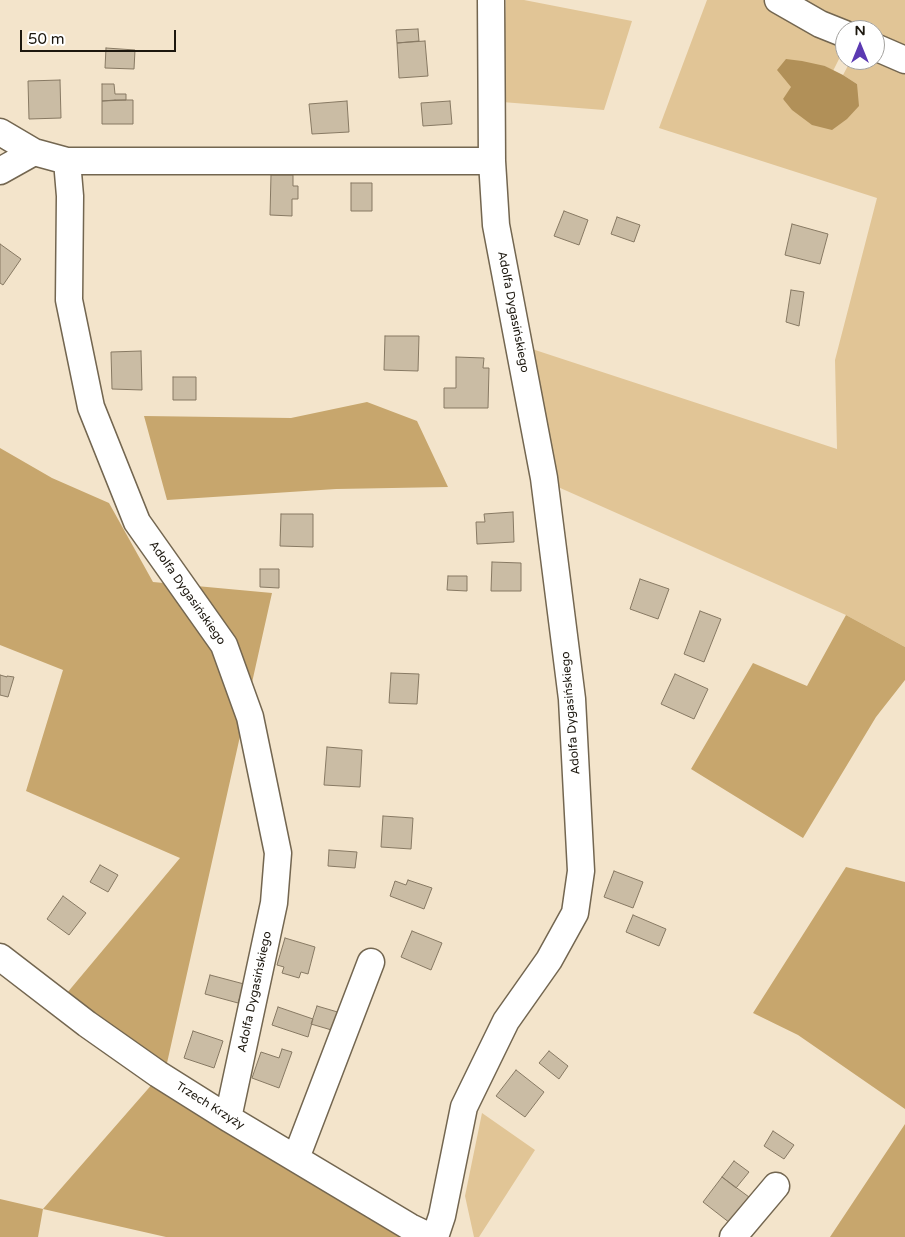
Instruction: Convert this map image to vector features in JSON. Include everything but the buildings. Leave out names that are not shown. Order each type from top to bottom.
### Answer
[{"type":"street","name":"Adolfa Dygasińskiego","points":[[435,1237],[442,1216],[464,1107],[506,1021],[549,960],[575,913],[581,871],[572,699],[544,478],[496,225],[492,161],[491,0]]},
{"type":"street","points":[[778,0],[820,24],[835,30]]},
{"type":"street","points":[[885,51],[905,60]]},
{"type":"street","points":[[0,132],[34,152],[67,161],[492,161]]},
{"type":"street","points":[[0,171],[34,152]]},
{"type":"street","name":"Adolfa Dygasińskiego","points":[[67,161],[70,196],[69,300],[92,407],[137,522],[224,644],[250,717],[278,853],[274,903],[228,1118]]},
{"type":"street","name":"Trzech Krzyży","points":[[0,957],[119,1048],[228,1118],[410,1227],[431,1237]]},
{"type":"street","points":[[296,1158],[371,962]]},
{"type":"street","points":[[734,1237],[776,1186]]},
{"type":"shaded area","points":[[506,0],[524,0],[632,21],[604,110],[502,102]]},
{"type":"shaded area","points":[[707,0],[763,0],[835,41],[835,67],[833,71],[825,66],[792,87],[783,100],[857,84],[843,75],[846,70],[885,70],[885,66],[905,73],[905,647],[846,615],[558,487],[532,349],[837,449],[835,360],[877,198],[659,128]]},
{"type":"shaded area","points":[[800,0],[905,0],[905,45],[885,37],[885,20],[842,20],[816,10]]},
{"type":"shaded area","points":[[786,59],[825,66],[857,84],[859,106],[847,119],[832,130],[812,125],[792,110],[783,99],[791,87],[777,70]]},
{"type":"shaded area","points":[[367,402],[417,421],[448,487],[336,489],[167,500],[144,416],[291,418]]},
{"type":"shaded area","points":[[0,448],[52,478],[109,503],[153,582],[272,593],[165,1072],[67,993],[180,858],[26,791],[63,670],[0,645]]},
{"type":"shaded area","points":[[846,615],[905,647],[905,680],[876,717],[803,838],[691,769],[753,663],[807,686]]},
{"type":"shaded area","points":[[846,867],[905,882],[905,1109],[798,1035],[753,1013]]},
{"type":"shaded area","points":[[154,1082],[196,1105],[401,1237],[166,1237],[43,1209]]},
{"type":"shaded area","points":[[482,1113],[535,1150],[479,1237],[474,1237],[465,1196]]},
{"type":"shaded area","points":[[905,1124],[905,1237],[830,1237]]},
{"type":"shaded area","points":[[0,1199],[43,1209],[38,1237],[0,1237]]}]
